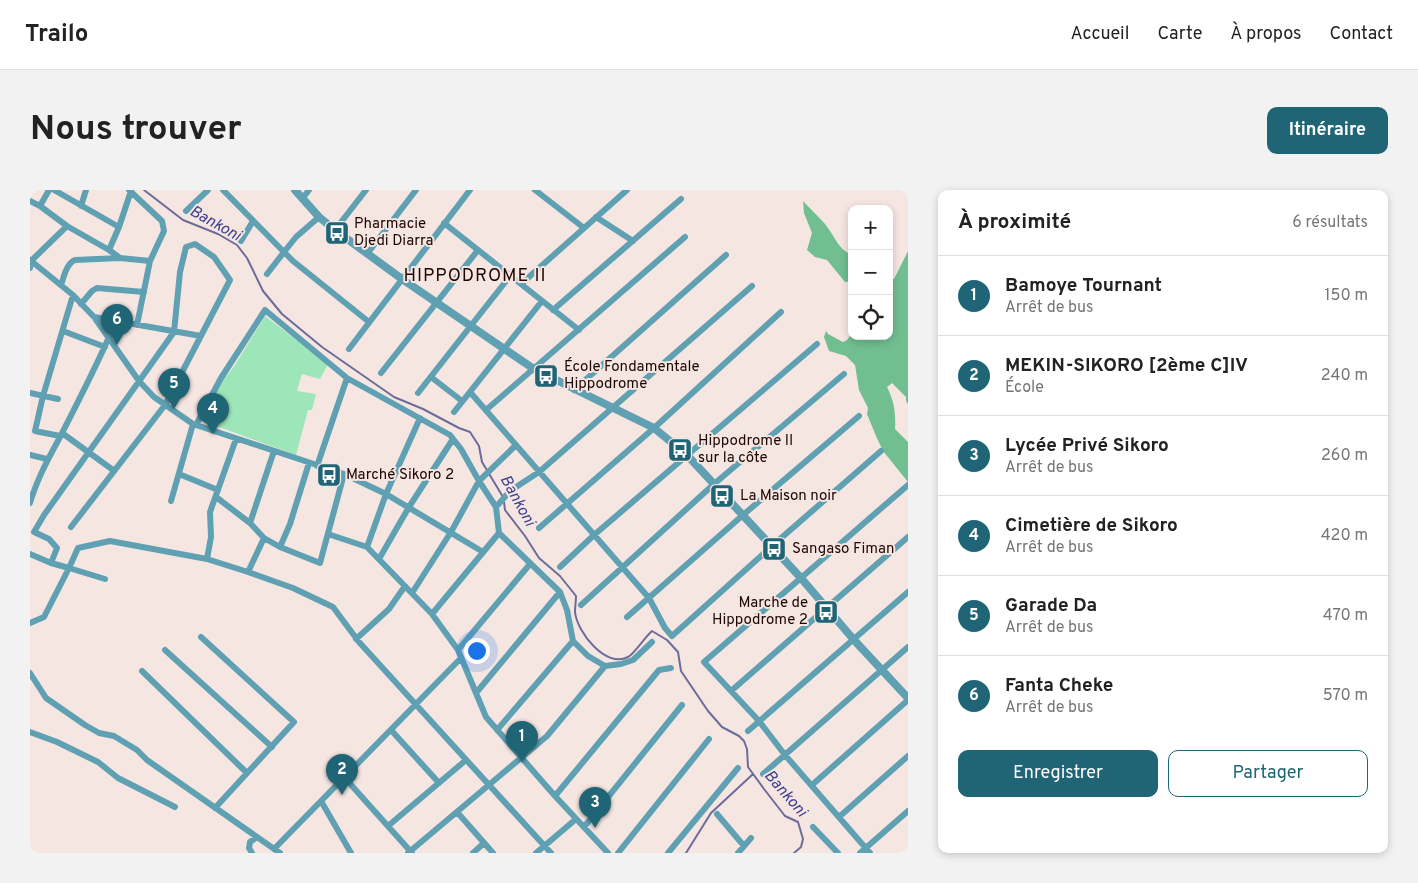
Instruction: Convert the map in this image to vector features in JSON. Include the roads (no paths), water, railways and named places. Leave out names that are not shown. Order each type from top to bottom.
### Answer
[{"type":"street","points":[[40,206],[49,190]]},
{"type":"street","points":[[54,190],[119,227]]},
{"type":"street","points":[[81,206],[86,190]]},
{"type":"street","points":[[109,250],[119,227],[130,190],[165,226],[150,261],[138,325]]},
{"type":"street","points":[[186,211],[208,190]]},
{"type":"street","points":[[223,190],[292,261],[369,322]]},
{"type":"street","points":[[295,190],[319,216],[367,254],[534,369],[654,428],[687,455],[801,578],[908,699],[812,785]]},
{"type":"street","points":[[302,198],[309,190]]},
{"type":"street","points":[[335,230],[366,190]]},
{"type":"street","points":[[367,254],[416,190]]},
{"type":"street","points":[[349,349],[470,190]]},
{"type":"street","points":[[535,190],[584,228]]},
{"type":"street","points":[[521,284],[627,190]]},
{"type":"street","points":[[554,310],[681,199]]},
{"type":"street","points":[[30,201],[120,258]]},
{"type":"street","points":[[267,274],[296,236],[319,216]]},
{"type":"street","points":[[596,217],[633,241]]},
{"type":"street","points":[[241,240],[254,221]]},
{"type":"street","points":[[444,223],[579,330]]},
{"type":"street","points":[[67,226],[30,263],[61,285],[82,304],[109,337],[139,381],[154,397],[195,424],[344,474],[386,494],[483,552]]},
{"type":"street","points":[[486,410],[684,237]]},
{"type":"street","points":[[51,563],[56,548],[49,539],[34,532],[174,332],[182,264],[186,247],[195,244],[214,257],[230,280],[165,405],[113,470],[71,527]]},
{"type":"street","points":[[381,373],[478,250]]},
{"type":"street","points":[[574,390],[726,255]]},
{"type":"street","points":[[61,285],[71,262],[120,258],[150,261]]},
{"type":"street","points":[[418,393],[510,276]]},
{"type":"street","points":[[496,507],[510,491],[539,472],[752,286]]},
{"type":"street","points":[[82,304],[92,291],[97,288],[144,292]]},
{"type":"street","points":[[73,295],[43,396],[35,431],[61,435],[89,452],[113,470]]},
{"type":"street","points":[[454,412],[542,301]]},
{"type":"street","points":[[170,501],[195,424],[221,378],[265,310],[347,378],[450,435],[496,507],[499,533],[560,592],[567,610],[573,641],[588,656],[604,666],[620,664],[633,660],[652,642]]},
{"type":"street","points":[[540,528],[654,428],[781,312]]},
{"type":"street","points":[[94,318],[201,336]]},
{"type":"street","points":[[63,331],[104,347]]},
{"type":"street","points":[[30,503],[32,488],[61,435],[109,337]]},
{"type":"street","points":[[560,567],[594,535],[817,344]]},
{"type":"street","points":[[581,605],[714,484],[844,374]]},
{"type":"street","points":[[430,377],[462,401]]},
{"type":"street","points":[[317,466],[347,378]]},
{"type":"street","points":[[470,392],[649,598],[665,628],[672,636],[882,451]]},
{"type":"street","points":[[30,393],[58,399]]},
{"type":"street","points":[[627,617],[859,416]]},
{"type":"street","points":[[367,547],[386,494],[420,418]]},
{"type":"street","points":[[207,559],[211,537],[210,512],[236,438]]},
{"type":"street","points":[[379,559],[409,507],[453,439]]},
{"type":"street","points":[[412,593],[451,532],[479,481],[516,445]]},
{"type":"street","points":[[250,523],[274,452]]},
{"type":"street","points":[[30,455],[47,459]]},
{"type":"street","points":[[280,547],[290,524],[309,463]]},
{"type":"street","points":[[179,474],[218,490]]},
{"type":"street","points":[[216,497],[250,523],[264,538],[280,547],[320,563],[344,474]]},
{"type":"street","points":[[868,850],[785,755],[759,721],[704,662],[908,485]]},
{"type":"street","points":[[432,614],[499,533]]},
{"type":"street","points":[[328,534],[367,547],[432,614],[458,650],[486,717],[608,853]]},
{"type":"street","points":[[731,691],[908,537]]},
{"type":"street","points":[[248,572],[264,538]]},
{"type":"street","points":[[30,623],[44,617],[78,548],[110,541],[207,559],[292,588],[333,608],[356,639],[551,853]]},
{"type":"street","points":[[30,554],[51,563],[105,579]]},
{"type":"street","points":[[458,650],[530,564]]},
{"type":"street","points":[[356,639],[389,609],[405,586]]},
{"type":"street","points":[[476,693],[560,592]]},
{"type":"street","points":[[748,731],[908,592]]},
{"type":"street","points":[[201,637],[294,722],[215,808]]},
{"type":"street","points":[[498,730],[573,641]]},
{"type":"street","points":[[763,774],[908,647]]},
{"type":"street","points":[[165,650],[272,747]]},
{"type":"street","points":[[30,673],[46,698],[85,726],[99,733],[114,736],[137,750],[147,760],[277,851],[321,801],[461,658]]},
{"type":"street","points":[[344,777],[410,852],[547,736],[604,666]]},
{"type":"street","points":[[555,796],[659,670],[671,668]]},
{"type":"street","points":[[142,671],[247,773]]},
{"type":"street","points":[[584,827],[682,705]]},
{"type":"street","points":[[391,730],[439,783]]},
{"type":"street","points":[[30,732],[57,742],[98,762],[118,778],[175,807]]},
{"type":"street","points":[[618,853],[709,739]]},
{"type":"street","points":[[839,817],[908,756]]},
{"type":"street","points":[[388,826],[466,760]]},
{"type":"street","points":[[668,853],[738,768]]},
{"type":"street","points":[[321,801],[351,853]]},
{"type":"street","points":[[860,853],[868,850],[908,811]]},
{"type":"street","points":[[457,812],[493,853]]},
{"type":"street","points":[[717,814],[744,846]]},
{"type":"street","points":[[536,853],[576,818]]},
{"type":"street","points":[[814,826],[838,853]]},
{"type":"street","points":[[252,853],[249,848],[250,842],[257,837]]},
{"type":"street","points":[[738,853],[751,838]]},
{"type":"street","points":[[473,853],[484,843]]},
{"type":"waterway","name":"Bankoni","points":[[144,190],[183,220],[218,234],[237,245],[247,258],[263,291],[282,314],[322,347],[394,397],[470,432],[479,446],[482,462],[503,497]]},
{"type":"waterway","name":"Bankoni","points":[[504,502],[505,510],[539,558],[560,576],[576,596],[575,612],[581,629],[602,653],[611,658],[628,657],[652,631],[667,640],[678,652],[681,671],[708,711],[722,727],[739,736],[744,741],[747,749],[748,767],[785,816],[798,822],[803,839],[801,847],[794,853]]},
{"type":"waterway","points":[[686,853],[711,813],[753,774]]},
{"type":"place","name":"Pharmacie Djedi Diarra","points":[[337,233]]},
{"type":"place","name":"Fanta Cheke","points":[[117,345]]},
{"type":"place","name":"École Fondamentale Hippodrome","points":[[546,376]]},
{"type":"place","name":"Garade Da","points":[[174,409]]},
{"type":"place","name":"Cimetière de Sikoro","points":[[213,434]]},
{"type":"place","name":"Hippodrome II sur la côte","points":[[680,450]]},
{"type":"place","name":"Marché Sikoro 2","points":[[329,475]]},
{"type":"place","name":"La Maison noir","points":[[722,496]]},
{"type":"place","name":"Sangaso Fiman","points":[[774,549]]},
{"type":"place","name":"Marche de Hippodrome 2","points":[[826,612]]},
{"type":"place","name":"Bamoye Tournant","points":[[522,762]]},
{"type":"place","name":"MEKIN-SIKORO [2ème C]IV","points":[[342,795]]},
{"type":"place","name":"Lycée Privé Sikoro","points":[[595,828]]},
{"type":"district","name":"HIPPODROME II","points":[[475,276]]}]
